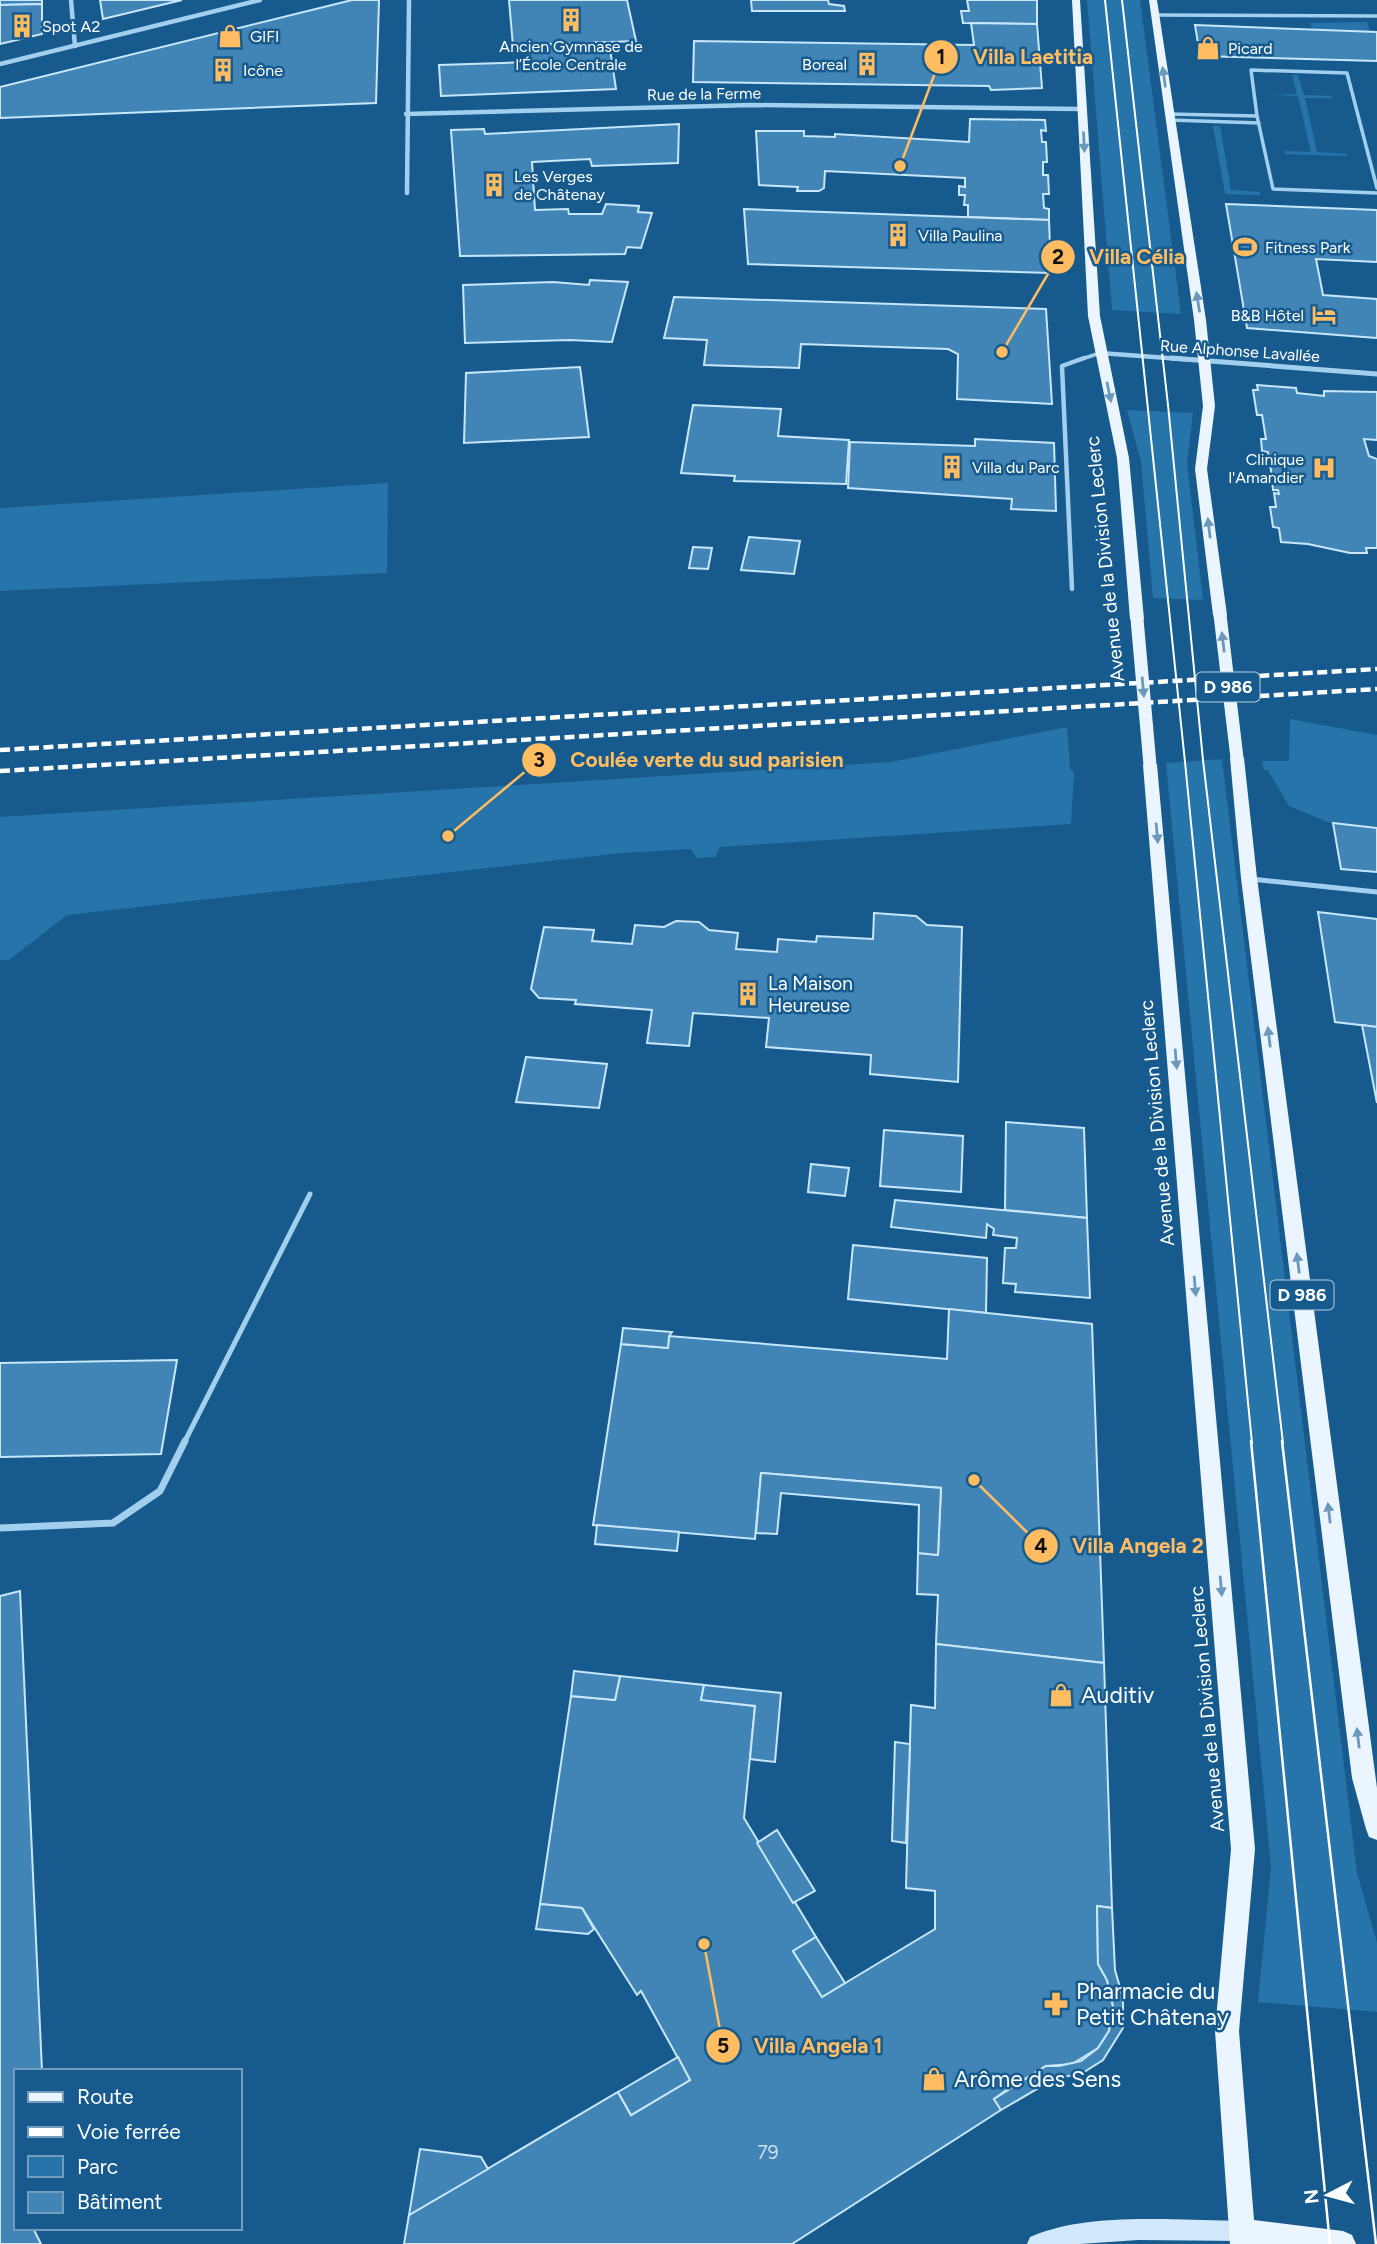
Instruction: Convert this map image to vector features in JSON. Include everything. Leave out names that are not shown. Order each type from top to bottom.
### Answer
[{"type":"main road","name":"Avenue de la Division Leclerc","points":[[1076,0],[1094,316],[1123,458],[1243,1849],[1227,2031],[1242,2238]]},
{"type":"main road","name":"D 986","points":[[1153,0],[1205,361],[1209,406],[1201,469],[1249,878],[1377,1829]]},
{"type":"main road","points":[[1242,2238],[1343,2244]]},
{"type":"street","points":[[71,0],[75,46]]},
{"type":"street","points":[[0,64],[260,0]]},
{"type":"street","points":[[407,193],[409,0]]},
{"type":"street","name":"Rue de la Ferme","points":[[406,114],[752,105],[1082,109]]},
{"type":"street","name":"Rue Alphonse Lavallée","points":[[1100,353],[1377,374]]},
{"type":"street","points":[[1037,2244],[1062,2235],[1121,2231],[1242,2238]]},
{"type":"lane","points":[[1155,15],[1377,16]]},
{"type":"lane","points":[[1251,70],[1347,73],[1377,191],[1273,189],[1257,116],[1251,70]]},
{"type":"lane","points":[[1170,117],[1257,116]]},
{"type":"lane","points":[[1170,117],[1259,123]]},
{"type":"lane","points":[[1072,589],[1062,366],[1100,353]]},
{"type":"lane","points":[[1249,878],[1377,892]]},
{"type":"lane","points":[[0,1528],[113,1523],[160,1491],[310,1194]]},
{"type":"green space","points":[[1087,0],[1140,0],[1181,314],[1112,310]]},
{"type":"green space","points":[[1367,22],[1370,32],[1313,30],[1310,23]]},
{"type":"green space","points":[[1292,75],[1298,75],[1304,95],[1332,96],[1305,98],[1317,152],[1347,156],[1285,154],[1285,151],[1311,152],[1298,96],[1271,95],[1297,94]]},
{"type":"green space","points":[[1213,126],[1220,126],[1231,190],[1260,192],[1260,195],[1225,194]]},
{"type":"green space","points":[[1127,410],[1193,413],[1187,463],[1203,600],[1153,598],[1141,461]]},
{"type":"green space","points":[[388,483],[387,573],[0,591],[0,508]]},
{"type":"green space","points":[[1290,719],[1377,735],[1377,827],[1330,823],[1289,806],[1268,770],[1264,770],[1262,761],[1289,761]]},
{"type":"green space","points":[[1067,727],[1070,769],[1074,773],[1071,824],[720,847],[715,857],[697,858],[691,849],[621,853],[67,915],[9,960],[0,960],[0,817],[891,762]]},
{"type":"green space","points":[[1222,759],[1357,1873],[1377,1943],[1377,2012],[1258,2002],[1271,1867],[1166,763]]},
{"type":"building","points":[[0,0],[42,0],[42,4],[0,5]]},
{"type":"building","points":[[100,0],[182,0],[103,19]]},
{"type":"building","name":"Icône","points":[[352,0],[379,0],[376,103],[0,118],[0,87]]},
{"type":"building","name":"Ancien Gymnase de l’École Centrale","points":[[509,0],[627,0],[636,41],[513,46]]},
{"type":"building","points":[[751,0],[828,0],[829,4],[844,6],[845,11],[752,11]]},
{"type":"building","points":[[967,0],[1037,0],[1037,24],[963,23],[961,11],[969,11]]},
{"type":"building","name":"Spot A2","points":[[42,4],[42,34],[0,44],[0,5]]},
{"type":"building","name":"Boreal","points":[[971,23],[1037,24],[1042,88],[991,90],[989,86],[693,82],[694,41],[974,45]]},
{"type":"building","points":[[1195,25],[1377,32],[1377,61],[1200,56]]},
{"type":"building","points":[[609,42],[616,89],[441,96],[439,65],[530,62],[529,45]]},
{"type":"building","points":[[970,119],[1045,120],[1046,131],[1041,130],[1042,142],[1046,142],[1047,162],[1043,162],[1043,175],[1048,175],[1049,194],[1043,194],[1044,208],[1049,209],[1049,220],[968,217],[968,205],[964,205],[965,195],[959,195],[959,186],[965,187],[965,178],[825,171],[824,188],[819,191],[797,191],[798,187],[759,185],[756,131],[804,131],[804,136],[835,137],[835,134],[969,142]]},
{"type":"building","name":"Les Verges de Châtenay","points":[[679,124],[678,163],[592,166],[590,159],[532,162],[535,210],[568,209],[569,214],[602,214],[606,204],[639,206],[638,212],[652,213],[641,248],[627,247],[625,254],[460,256],[451,130],[484,129],[485,134]]},
{"type":"building","points":[[1226,204],[1377,210],[1377,262],[1316,259],[1323,295],[1377,299],[1377,338],[1247,328]]},
{"type":"building","name":"Villa Paulina","points":[[744,209],[1049,220],[1051,273],[748,264]]},
{"type":"building","points":[[590,280],[628,282],[612,342],[570,340],[465,343],[463,285],[553,282],[589,285]]},
{"type":"building","points":[[674,297],[1046,309],[1052,404],[957,399],[958,354],[948,349],[801,344],[799,368],[704,365],[707,340],[664,338]]},
{"type":"building","points":[[580,367],[589,437],[464,443],[466,373]]},
{"type":"building","name":"Clinique l'Amandier","points":[[1257,385],[1296,388],[1297,393],[1324,396],[1324,391],[1377,392],[1377,440],[1364,439],[1369,456],[1377,459],[1377,548],[1366,548],[1367,553],[1350,553],[1308,544],[1281,542],[1279,528],[1273,527],[1270,507],[1276,507],[1274,493],[1279,494],[1278,490],[1273,490],[1272,480],[1277,481],[1276,477],[1272,477],[1268,452],[1262,451],[1261,439],[1266,439],[1262,415],[1257,415],[1253,390],[1258,390]]},
{"type":"building","points":[[693,405],[781,409],[778,436],[849,440],[846,484],[734,481],[735,476],[681,473]]},
{"type":"building","name":"Villa du Parc","points":[[975,439],[1054,443],[1056,511],[1011,509],[1012,499],[848,488],[850,442],[975,446]]},
{"type":"building","points":[[749,537],[800,541],[794,574],[741,570]]},
{"type":"building","points":[[693,547],[712,548],[708,569],[689,568]]},
{"type":"building","points":[[1333,823],[1377,828],[1377,872],[1341,869]]},
{"type":"building","points":[[1318,912],[1377,919],[1377,1027],[1335,1022]]},
{"type":"building","name":"La Maison Heureuse","points":[[874,913],[916,916],[927,925],[962,927],[958,1082],[870,1074],[871,1055],[766,1047],[769,1018],[693,1013],[689,1046],[647,1043],[652,1010],[575,1004],[576,1000],[539,998],[531,989],[544,927],[594,930],[592,941],[632,944],[635,925],[664,927],[676,921],[699,922],[709,930],[738,933],[736,949],[777,952],[778,939],[816,942],[817,936],[873,939]]},
{"type":"building","points":[[1362,1025],[1377,1027],[1377,1103]]},
{"type":"building","points":[[526,1057],[607,1064],[599,1108],[516,1102]]},
{"type":"building","points":[[1006,1122],[1084,1128],[1087,1218],[1005,1210]]},
{"type":"building","points":[[884,1130],[963,1136],[961,1192],[880,1186]]},
{"type":"building","points":[[811,1164],[849,1168],[845,1196],[808,1192]]},
{"type":"building","points":[[895,1200],[1087,1218],[1090,1298],[1015,1292],[1016,1284],[1003,1283],[1005,1248],[1016,1248],[1017,1238],[993,1235],[994,1229],[987,1224],[986,1238],[891,1227]]},
{"type":"building","points":[[853,1245],[987,1258],[986,1313],[848,1299]]},
{"type":"building","points":[[949,1309],[1092,1324],[1104,1663],[936,1644],[938,1595],[917,1594],[918,1553],[938,1555],[941,1488],[761,1473],[755,1539],[593,1525],[621,1344],[668,1348],[669,1336],[947,1359]]},
{"type":"building","points":[[623,1328],[672,1332],[668,1348],[621,1344]]},
{"type":"building","points":[[177,1360],[161,1454],[0,1457],[0,1363]]},
{"type":"building","points":[[761,1473],[941,1488],[938,1555],[918,1553],[919,1505],[781,1493],[777,1534],[756,1533]]},
{"type":"building","points":[[597,1525],[679,1532],[677,1551],[595,1544]]},
{"type":"building","points":[[20,1591],[42,2069],[14,2069],[14,2230],[34,2230],[41,2244],[0,2244],[0,1596]]},
{"type":"building","points":[[936,1644],[1104,1663],[1112,1908],[1097,1906],[1098,1964],[1107,1980],[1113,2006],[1109,2031],[1098,2048],[1072,2064],[1046,2066],[1005,2091],[994,2099],[1001,2110],[792,2244],[404,2244],[409,2215],[618,2092],[631,2115],[690,2080],[641,1991],[637,1995],[582,1908],[540,1904],[571,1696],[615,1700],[620,1676],[704,1685],[701,1700],[755,1706],[744,1818],[816,1937],[793,1951],[822,1997],[935,1929],[935,1891],[906,1888],[911,1705],[935,1708]]},
{"type":"building","points":[[574,1671],[620,1676],[615,1700],[571,1696]]},
{"type":"building","points":[[704,1685],[781,1693],[775,1762],[750,1759],[755,1706],[701,1700]]},
{"type":"building","points":[[895,1742],[910,1744],[906,1843],[892,1841]]},
{"type":"building","points":[[777,1830],[815,1891],[793,1903],[757,1843]]},
{"type":"building","points":[[540,1904],[582,1908],[594,1929],[588,1934],[536,1929]]},
{"type":"building","points":[[1097,1906],[1112,1908],[1115,1970],[1123,1998],[1123,2028],[1103,2060],[1081,2074],[1056,2078],[1001,2110],[994,2099],[1046,2066],[1081,2061],[1098,2048],[1109,2031],[1113,2006],[1107,1980],[1098,1964]]},
{"type":"building","points":[[816,1937],[845,1983],[822,1997],[793,1951]]},
{"type":"building","points":[[678,2057],[690,2080],[631,2115],[618,2092]]},
{"type":"building","points":[[420,2149],[481,2157],[488,2169],[409,2215]]},
{"type":"tram line","points":[[1105,0],[1185,762],[1252,1443]]},
{"type":"tram line","points":[[1122,0],[1168,405],[1203,760],[1283,1443]]},
{"type":"tram line","points":[[1251,1441],[1330,2244]]},
{"type":"tram line","points":[[1282,1441],[1376,2244]]},
{"type":"railway","points":[[0,750],[1377,669]]},
{"type":"railway","points":[[0,771],[1377,689]]},
{"type":"place","name":"Ancien Gymnase de l’École Centrale","points":[[571,20]]},
{"type":"place","name":"Spot A2","points":[[22,26]]},
{"type":"place","name":"GIFI","points":[[230,36]]},
{"type":"place","name":"Picard","points":[[1208,48]]},
{"type":"place","name":"Boreal","points":[[867,64]]},
{"type":"place","name":"Icône","points":[[223,70]]},
{"type":"place","name":"Villa Laetitia","points":[[900,166]]},
{"type":"place","name":"Les Verges de Châtenay","points":[[494,185]]},
{"type":"place","name":"Villa Paulina","points":[[898,235]]},
{"type":"place","name":"Fitness Park","points":[[1245,247]]},
{"type":"place","name":"B&B Hôtel","points":[[1324,315]]},
{"type":"place","name":"Villa Célia","points":[[1002,352]]},
{"type":"place","name":"Villa du Parc","points":[[952,467]]},
{"type":"place","name":"Clinique l'Amandier","points":[[1324,468]]},
{"type":"place","name":"Coulée verte du sud parisien","points":[[448,836]]},
{"type":"place","name":"La Maison Heureuse","points":[[748,994]]},
{"type":"place","name":"Villa Angela 2","points":[[974,1480]]},
{"type":"place","name":"Auditiv","points":[[1061,1695]]},
{"type":"place","name":"Villa Angela 1","points":[[704,1944]]},
{"type":"place","name":"Pharmacie du Petit Châtenay","points":[[1056,2004]]},
{"type":"place","name":"Arôme des Sens","points":[[934,2079]]}]
